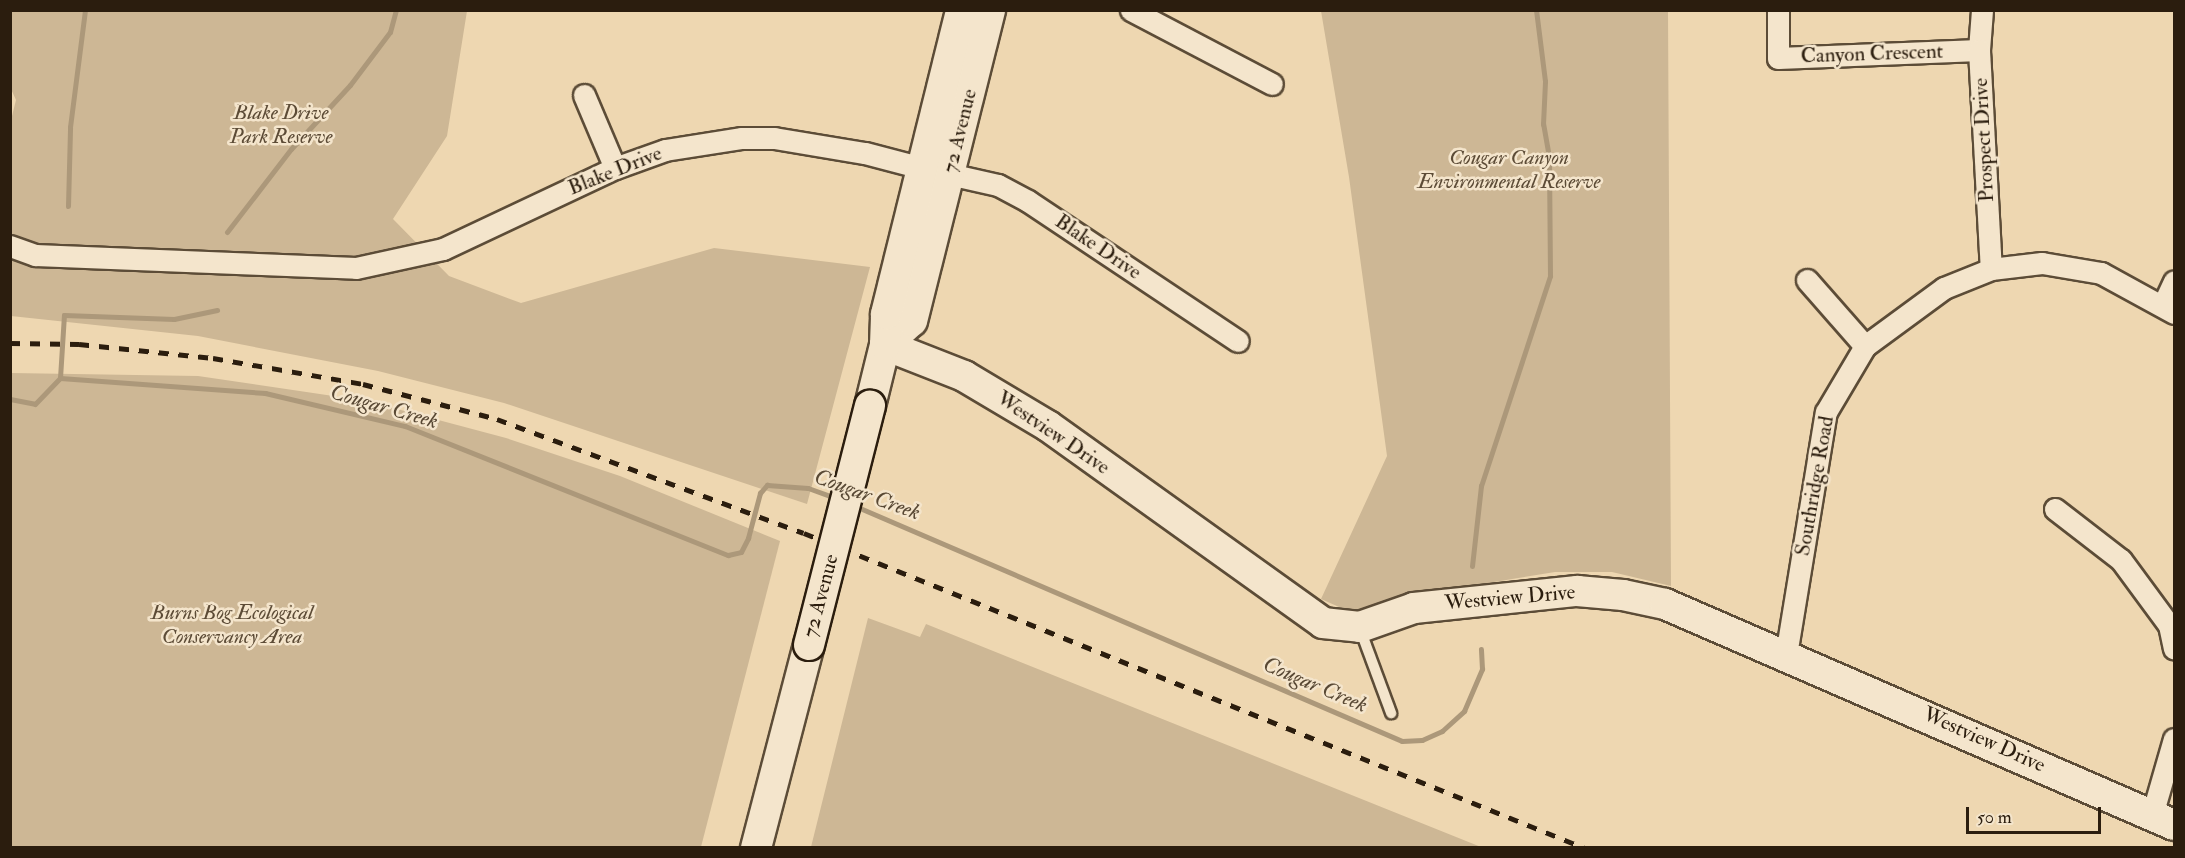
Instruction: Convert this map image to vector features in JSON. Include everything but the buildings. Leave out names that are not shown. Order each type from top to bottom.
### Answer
[{"type":"street","name":"72 Avenue","points":[[936,171],[961,10]]},
{"type":"street","name":"72 Avenue","points":[[756,848],[885,345],[886,314],[990,10]]},
{"type":"street","points":[[1131,10],[1272,84]]},
{"type":"street","name":"Canyon Crescent","points":[[1778,10],[1778,58],[1979,50]]},
{"type":"street","name":"Prospect Drive","points":[[1982,10],[1979,50],[1991,269]]},
{"type":"street","points":[[584,95],[615,168]]},
{"type":"street","name":"Blake Drive","points":[[10,246],[48,255],[356,268],[443,249],[615,168],[665,150],[742,138],[774,138],[854,151],[998,185],[1028,201],[1238,341]]},
{"type":"street","name":"Southridge Road","points":[[1786,655],[1826,412],[1865,346],[1944,288],[1991,269],[2042,263],[2072,265],[2101,273],[2169,309]]},
{"type":"street","points":[[1808,280],[1865,346]]},
{"type":"street","points":[[2169,309],[2175,281]]},
{"type":"street","name":"Westview Drive","points":[[885,345],[964,376],[1048,426],[1323,623],[1360,627],[1414,608],[1577,591],[1623,595],[1665,604],[2163,820]]},
{"type":"street","points":[[2055,509],[2121,560],[2169,625],[2175,648]]},
{"type":"street","points":[[2163,820],[2175,739]]},
{"type":"lane","points":[[1360,627],[1391,713]]},
{"type":"green space","name":"Blake Drive Park Reserve","points":[[11,11],[467,11],[447,136],[393,219],[449,276],[521,303],[714,248],[870,267],[807,504],[504,403],[378,371],[198,336],[11,316],[10,124],[16,100],[11,89]]},
{"type":"green space","name":"Cougar Canyon Environmental Reserve","points":[[1321,11],[1668,11],[1671,586],[1612,572],[1555,572],[1439,591],[1355,614],[1321,599],[1387,456],[1349,177]]},
{"type":"green space","name":"Burns Bog Ecological Conservancy Area","points":[[11,373],[198,376],[367,401],[506,438],[620,476],[780,541],[701,847],[11,847]]},
{"type":"green space","points":[[868,618],[920,637],[926,624],[1481,847],[811,847]]},
{"type":"waterway","points":[[68,206],[70,127],[85,10]]},
{"type":"waterway","points":[[227,232],[291,149],[350,85],[390,32],[396,10]]},
{"type":"waterway","name":"Cougar Creek","points":[[1472,566],[1481,486],[1550,276],[1549,157],[1543,124],[1545,81],[1536,10]]},
{"type":"waterway","points":[[60,378],[64,315],[174,319],[217,310]]},
{"type":"waterway","name":"Cougar Creek","points":[[10,399],[35,404],[60,378],[265,393],[405,426],[728,555],[741,552],[748,538],[760,493],[767,485],[808,488],[838,499]]},
{"type":"waterway","name":"Cougar Creek","points":[[855,506],[1402,741],[1422,740],[1442,731],[1464,711],[1482,669],[1481,649]]},
{"type":"railway","points":[[10,343],[79,344],[213,358],[363,384],[497,419],[804,533],[1585,848]]}]
